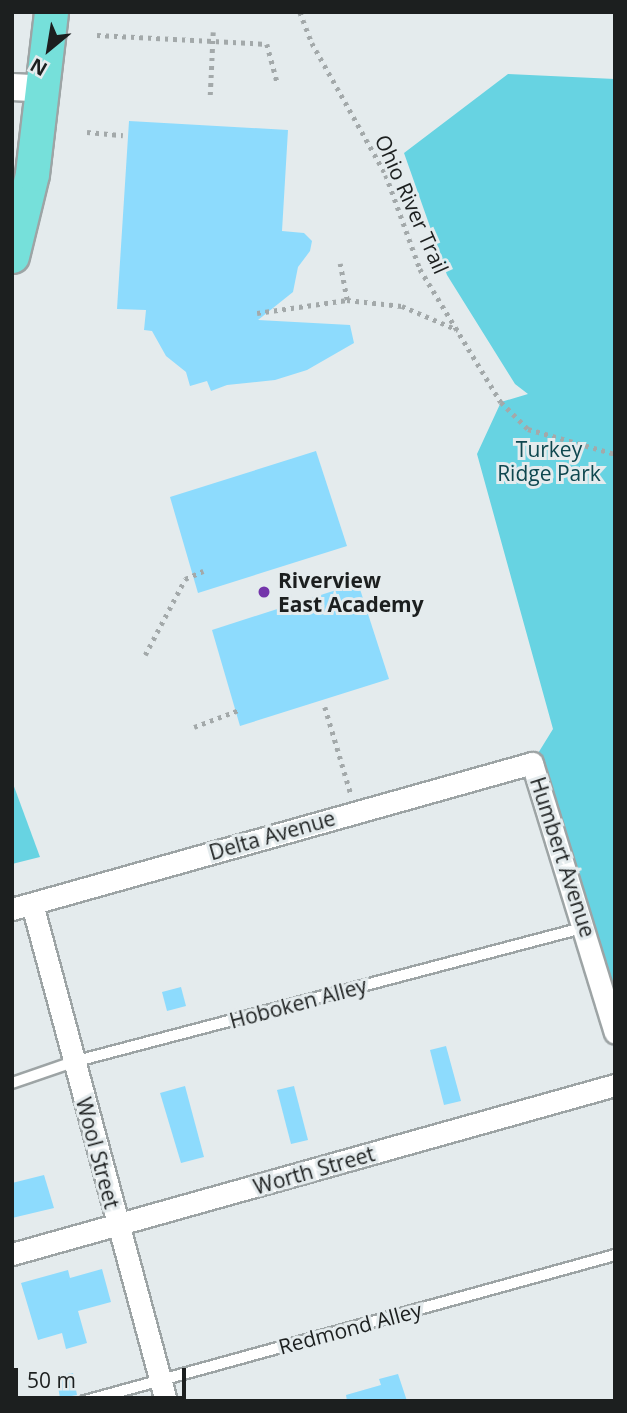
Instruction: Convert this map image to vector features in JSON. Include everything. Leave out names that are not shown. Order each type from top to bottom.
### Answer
[{"type":"main road","points":[[12,256],[45,89],[51,12]]},
{"type":"street","points":[[12,87],[45,89]]},
{"type":"street","name":"Delta Avenue","points":[[22,907],[532,762]]},
{"type":"street","name":"Humbert Avenue","points":[[532,762],[586,927],[615,1033]]},
{"type":"street","name":"Wool Street","points":[[22,907],[73,1062],[166,1401]]},
{"type":"street","name":"Worth Street","points":[[12,1254],[615,1085]]},
{"type":"lane","name":"Hoboken Alley","points":[[12,1083],[73,1062],[586,927]]},
{"type":"lane","name":"Redmond Alley","points":[[85,1401],[615,1255]]},
{"type":"path","name":"Ohio River Trail","points":[[300,12],[312,43],[386,175],[399,218],[420,269],[501,402],[528,429],[615,454]]},
{"type":"path","points":[[210,95],[213,33]]},
{"type":"path","points":[[97,35],[267,44],[277,81]]},
{"type":"path","points":[[87,132],[123,135]]},
{"type":"path","points":[[392,216],[399,218]]},
{"type":"path","points":[[340,264],[347,300]]},
{"type":"path","points":[[257,313],[347,300],[402,306],[459,330]]},
{"type":"path","points":[[145,655],[185,579],[203,571]]},
{"type":"path","points":[[325,708],[356,811]]},
{"type":"path","points":[[194,727],[239,710]]},
{"type":"green space","name":"Turkey Ridge Park","points":[[508,74],[615,79],[615,1033],[532,763],[553,729],[477,454],[501,402],[528,394],[515,384],[447,275],[404,153]]},
{"type":"green space","points":[[12,781],[40,857],[12,864]]},
{"type":"building","points":[[129,121],[288,130],[282,231],[304,233],[312,241],[310,251],[298,267],[293,292],[258,320],[350,325],[354,343],[307,370],[275,380],[227,385],[211,391],[207,381],[190,386],[186,372],[166,356],[152,331],[144,330],[146,310],[117,309]]},
{"type":"building","points":[[316,451],[347,546],[198,593],[170,497]]},
{"type":"building","points":[[358,583],[389,679],[240,726],[212,630]]},
{"type":"building","points":[[181,987],[186,1006],[167,1011],[162,992]]},
{"type":"building","points":[[446,1046],[461,1101],[444,1105],[430,1050]]},
{"type":"building","points":[[185,1086],[204,1157],[181,1163],[160,1093]]},
{"type":"building","points":[[294,1086],[308,1140],[291,1144],[277,1090]]},
{"type":"building","points":[[44,1175],[54,1208],[12,1218],[12,1183]]},
{"type":"building","points":[[102,1269],[111,1302],[78,1311],[87,1343],[66,1349],[62,1333],[38,1340],[21,1283],[68,1270],[70,1278]]},
{"type":"building","points":[[73,1373],[77,1395],[60,1398],[56,1376]]},
{"type":"building","points":[[398,1374],[407,1401],[347,1401],[346,1395],[381,1385],[379,1379]]},
{"type":"place","name":"Riverview East Academy","points":[[264,592]]}]
